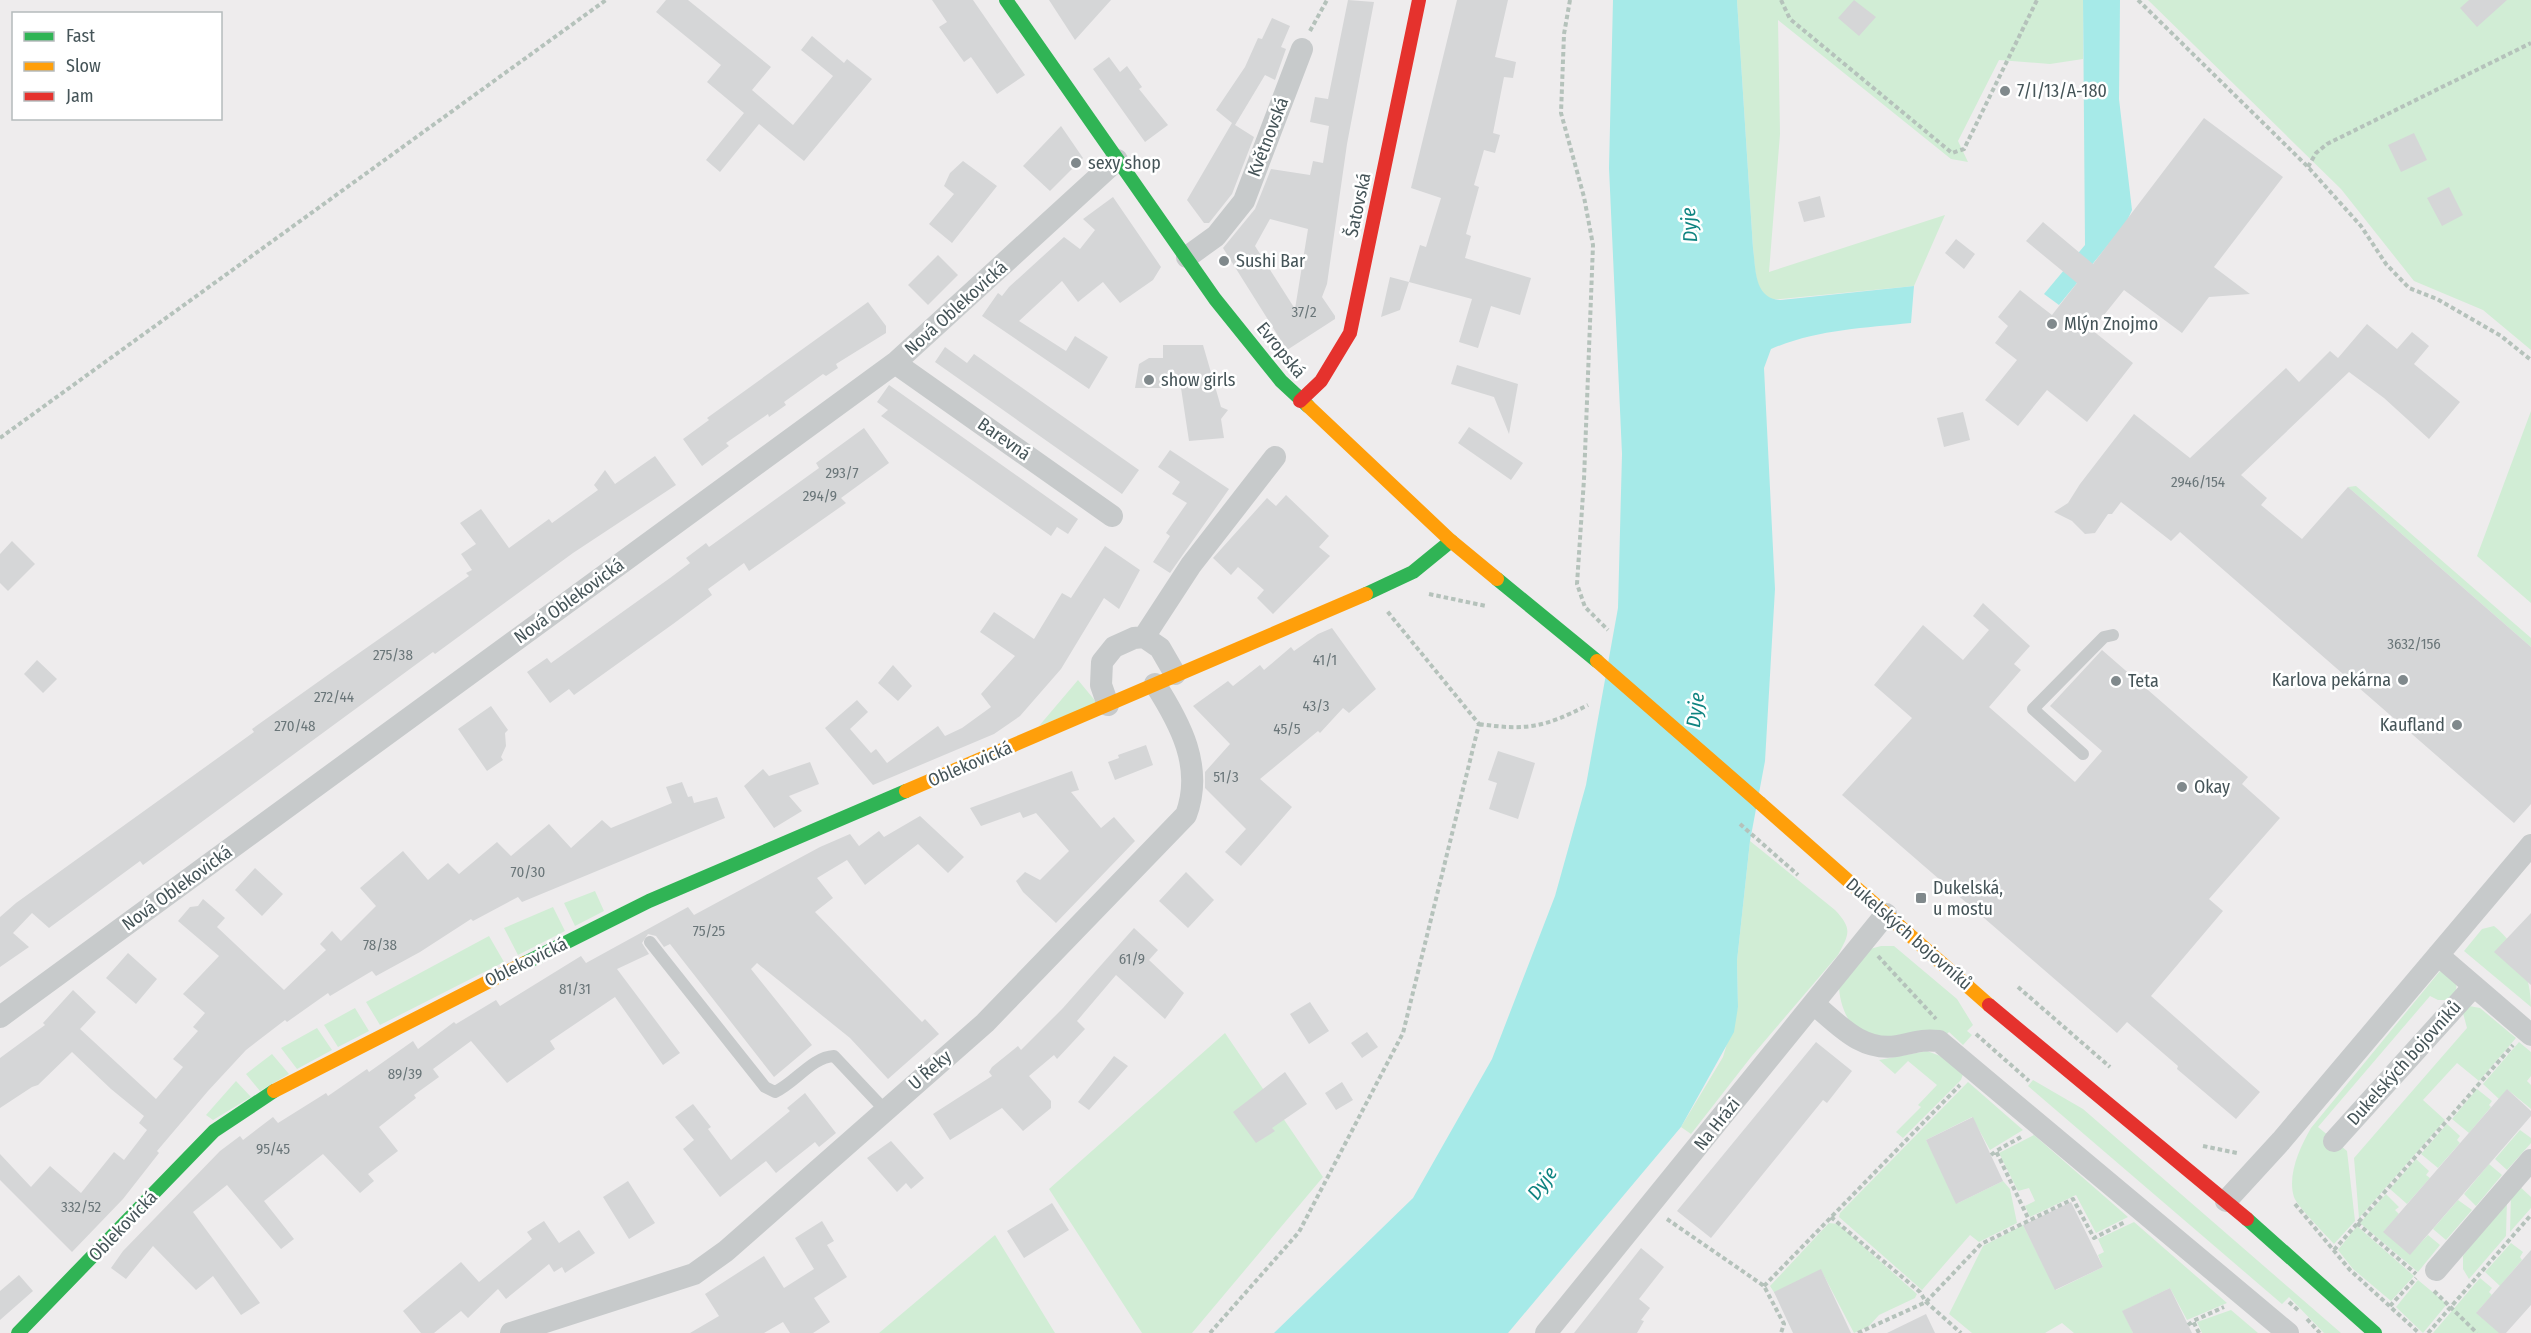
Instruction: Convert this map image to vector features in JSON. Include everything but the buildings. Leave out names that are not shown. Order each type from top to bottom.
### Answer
[{"type":"main road","name":"Evropská","points":[[1006,0],[1215,298],[1300,401],[1451,541],[1597,662]]},
{"type":"main road","name":"Šatovská","points":[[1300,401],[1322,381],[1350,333],[1419,0]]},
{"type":"main road","name":"Oblekovická","points":[[18,1333],[214,1131],[279,1088],[404,1023],[649,902],[1372,591],[1413,572],[1451,541]]},
{"type":"main road","name":"Dukelských bojovníků","points":[[1597,662],[1997,1012],[2226,1202],[2375,1333]]},
{"type":"street","name":"Květnovská","points":[[1186,257],[1216,236],[1244,201],[1302,49]]},
{"type":"street","name":"Nová Oblekovická","points":[[0,1017],[895,363],[1117,160]]},
{"type":"street","name":"Barevná","points":[[895,363],[1112,516]]},
{"type":"street","points":[[1144,637],[1191,566],[1275,457]]},
{"type":"street","points":[[1108,705],[1101,685],[1102,662],[1114,647],[1134,638],[1144,637],[1160,648],[1175,674]]},
{"type":"street","name":"U Řeky","points":[[512,1333],[694,1274],[726,1251],[884,1109],[986,1023],[1186,815],[1192,799],[1187,742],[1173,712],[1155,684]]},
{"type":"street","points":[[2226,1202],[2281,1141],[2531,845]]},
{"type":"street","name":"Na Hrázi","points":[[1546,1333],[1815,1005],[1886,914]]},
{"type":"street","name":"Dukelských bojovníků","points":[[2438,955],[2528,1033]]},
{"type":"street","name":"Dukelských bojovníků","points":[[2334,1141],[2474,986]]},
{"type":"street","points":[[1815,1005],[1854,1038],[1874,1046],[1896,1046],[1919,1039],[1939,1041],[2288,1333]]},
{"type":"street","points":[[2436,1270],[2531,1160]]},
{"type":"lane","points":[[2083,754],[2033,709],[2104,637],[2113,635]]},
{"type":"lane","points":[[650,942],[765,1087],[776,1092],[822,1059],[834,1056],[884,1109]]},
{"type":"path","points":[[0,438],[606,0]]},
{"type":"path","points":[[1302,49],[1327,0]]},
{"type":"path","points":[[1570,0],[1564,34],[1561,113],[1584,197],[1593,245],[1577,584],[1585,607],[1608,630]]},
{"type":"path","points":[[1781,0],[1790,18],[1952,153],[1964,149],[2037,0]]},
{"type":"path","points":[[2138,0],[2308,167],[2361,226],[2386,264],[2409,288],[2437,299],[2501,336],[2531,360]]},
{"type":"path","points":[[2308,167],[2316,153],[2328,144],[2531,43]]},
{"type":"path","points":[[1413,572],[1422,592],[1485,605],[1494,612]]},
{"type":"path","points":[[1372,591],[1479,724],[1510,728],[1553,723],[1588,705]]},
{"type":"path","points":[[1209,1333],[1299,1232],[1403,1033],[1479,724]]},
{"type":"path","points":[[1798,875],[1805,882]]},
{"type":"path","points":[[1863,942],[1899,975],[1937,1020]]},
{"type":"path","points":[[2018,987],[2115,1071]]},
{"type":"path","points":[[2334,1250],[2528,1033]]},
{"type":"path","points":[[1977,1034],[2029,1081]]},
{"type":"path","points":[[1764,1286],[1961,1084]]},
{"type":"path","points":[[1991,1155],[2023,1136]]},
{"type":"path","points":[[2197,1142],[2237,1153]]},
{"type":"path","points":[[1996,1151],[2029,1220]]},
{"type":"path","points":[[1858,1333],[1926,1302],[1981,1244],[2073,1199],[2092,1240],[2132,1218]]},
{"type":"path","points":[[2295,1204],[2350,1270],[2419,1333]]},
{"type":"path","points":[[1649,1207],[1764,1286],[1784,1324],[1781,1333]]},
{"type":"path","points":[[2428,1333],[2531,1215]]},
{"type":"path","points":[[1830,1217],[1920,1292],[1926,1302],[1961,1333]]},
{"type":"path","points":[[2188,1325],[2231,1304]]},
{"type":"path","points":[[2193,1321],[2199,1333]]},
{"type":"green space","points":[[1737,0],[2083,0],[2083,59],[2050,64],[1999,60],[1958,141],[1968,162],[1951,159],[1778,20],[1780,134],[1769,272],[1945,215],[1914,286],[1769,300],[1760,289],[1755,269]]},
{"type":"green space","points":[[2148,0],[2531,0],[2531,350],[2483,310],[2414,281],[2341,189]]},
{"type":"green space","points":[[2531,411],[2531,603],[2477,556]]},
{"type":"green space","points":[[2356,486],[2531,638],[2531,647],[2348,487]]},
{"type":"green space","points":[[1078,680],[1097,703],[1039,726]]},
{"type":"green space","points":[[1750,841],[1835,910],[1845,922],[1847,937],[1838,955],[1751,1057],[1691,1134],[1681,1127],[1723,1057],[1738,1007],[1737,961]]},
{"type":"green space","points":[[595,891],[604,911],[575,926],[564,903]]},
{"type":"green space","points":[[553,907],[565,931],[518,955],[504,928]]},
{"type":"green space","points":[[2494,926],[2510,942],[2522,962],[2529,984],[2531,1007],[2464,951],[2482,929]]},
{"type":"green space","points":[[489,936],[504,962],[380,1025],[366,1002]]},
{"type":"green space","points":[[1894,946],[1957,999],[1973,1025],[1967,1031],[1972,1035],[1963,1045],[1949,1032],[1945,1036],[1904,1040],[1872,1039],[1859,1033],[1849,1021],[1843,1007],[1839,985],[1870,949]]},
{"type":"green space","points":[[2440,971],[2457,979],[2456,991],[2447,1000],[2438,1000],[2430,996],[2318,1127],[2347,1151],[2355,1221],[2334,1244],[2294,1197],[2293,1171],[2299,1152],[2311,1128]]},
{"type":"green space","points":[[2469,1006],[2480,1008],[2516,1038],[2479,1081],[2457,1063],[2423,1100],[2445,1120],[2359,1218],[2354,1158],[2467,1028],[2463,1013]]},
{"type":"green space","points":[[355,1008],[369,1031],[338,1047],[324,1025]]},
{"type":"green space","points":[[317,1028],[332,1050],[297,1069],[281,1048]]},
{"type":"green space","points":[[1225,1033],[1323,1177],[1192,1333],[1142,1333],[1049,1189]]},
{"type":"green space","points":[[2519,1042],[2531,1052],[2531,1076],[2527,1081],[2531,1085],[2531,1109],[2508,1090],[2499,1099],[2483,1084]]},
{"type":"green space","points":[[1927,1051],[1943,1057],[1963,1074],[1961,1080],[1903,1138],[1896,1132],[1921,1107],[1918,1105],[1937,1085],[1908,1061],[1895,1074],[1879,1060]]},
{"type":"green space","points":[[272,1054],[289,1074],[260,1091],[246,1074]]},
{"type":"green space","points":[[2033,1080],[2083,1109],[2341,1333],[2324,1333],[2289,1297],[2282,1304],[2028,1086]]},
{"type":"green space","points":[[236,1081],[251,1097],[213,1120],[206,1115]]},
{"type":"green space","points":[[1968,1082],[2023,1130],[1990,1150],[1972,1117],[1926,1140],[1958,1203],[2003,1181],[2010,1189],[2017,1223],[1979,1242],[1970,1235],[1922,1290],[1839,1217],[1840,1213]]},
{"type":"green space","points":[[2477,1089],[2492,1101],[2489,1105],[2491,1107],[2469,1133],[2452,1119]]},
{"type":"green space","points":[[2447,1124],[2460,1136],[2457,1140],[2460,1143],[2438,1168],[2421,1154]]},
{"type":"green space","points":[[2520,1130],[2531,1138],[2531,1143],[2507,1170],[2495,1159]]},
{"type":"green space","points":[[2034,1135],[2128,1217],[2096,1233],[2076,1195],[2030,1217],[2025,1206],[2035,1201],[2029,1188],[2018,1191],[1999,1153]]},
{"type":"green space","points":[[2416,1159],[2429,1171],[2426,1175],[2430,1178],[2407,1204],[2390,1189]]},
{"type":"green space","points":[[2489,1164],[2502,1175],[2476,1206],[2464,1194]]},
{"type":"green space","points":[[2518,1185],[2531,1197],[2531,1208],[2510,1232],[2511,1193]]},
{"type":"green space","points":[[2386,1194],[2399,1207],[2395,1210],[2399,1214],[2384,1231],[2410,1254],[2428,1235],[2440,1245],[2418,1272],[2360,1223]]},
{"type":"green space","points":[[2507,1199],[2506,1236],[2469,1279],[2463,1269],[2463,1256]]},
{"type":"green space","points":[[2458,1200],[2472,1210],[2446,1240],[2433,1229]]},
{"type":"green space","points":[[2134,1222],[2227,1303],[2187,1320],[2170,1288],[2123,1311],[2133,1333],[2074,1333],[2062,1323],[2045,1333],[1972,1333],[1949,1314],[1983,1246],[2023,1225],[2056,1290],[2103,1267],[2098,1255],[2104,1252],[2098,1239]]},
{"type":"green space","points":[[1829,1223],[1838,1224],[1917,1294],[1915,1298],[1879,1315],[1869,1326],[1854,1333],[1821,1270],[1779,1300],[1770,1286]]},
{"type":"green space","points":[[2357,1226],[2414,1276],[2391,1301],[2353,1269],[2338,1250]]},
{"type":"green space","points":[[995,1235],[1055,1333],[879,1333]]},
{"type":"green space","points":[[2511,1243],[2523,1252],[2520,1257],[2522,1260],[2500,1286],[2485,1272]]},
{"type":"green space","points":[[2480,1278],[2492,1288],[2489,1292],[2492,1295],[2477,1312],[2500,1333],[2433,1333]]},
{"type":"green space","points":[[2418,1280],[2447,1304],[2423,1333],[2396,1307]]},
{"type":"green space","points":[[2231,1310],[2258,1333],[2202,1333],[2197,1322]]},
{"type":"water","name":"Dyje","points":[[1613,0],[1737,0],[1753,248],[1758,282],[1766,295],[1781,300],[1914,286],[1911,323],[1840,331],[1788,343],[1771,349],[1764,368],[1775,589],[1765,761],[1750,841],[1737,961],[1738,1007],[1734,1032],[1681,1127],[1508,1333],[1274,1333],[1413,1198],[1492,1059],[1555,896],[1586,785],[1618,608],[1622,454],[1609,168]]},
{"type":"water","points":[[2083,0],[2120,0],[2119,99],[2132,210],[2126,223],[2059,305],[2044,294],[2085,245]]},
{"type":"traffic: fast","points":[[1006,0],[1215,299],[1281,381],[1308,406]]},
{"type":"traffic: fast","points":[[1366,594],[1413,572],[1451,541]]},
{"type":"traffic: fast","points":[[1497,579],[1597,661]]},
{"type":"traffic: fast","points":[[525,963],[649,901],[906,791]]},
{"type":"traffic: fast","points":[[18,1333],[214,1131],[274,1091]]},
{"type":"traffic: fast","points":[[2247,1219],[2375,1333]]},
{"type":"traffic: slow","points":[[1308,406],[1451,541],[1497,579]]},
{"type":"traffic: slow","points":[[906,791],[1366,594]]},
{"type":"traffic: slow","points":[[1597,661],[1760,803]]},
{"type":"traffic: slow","points":[[1760,803],[1989,1005]]},
{"type":"traffic: slow","points":[[274,1091],[525,963]]},
{"type":"traffic: jam","points":[[1300,401],[1321,381],[1350,333],[1419,0]]},
{"type":"traffic: jam","points":[[1989,1005],[2247,1219]]},
{"type":"place","name":"7/I/13/A-180","points":[[2005,91]]},
{"type":"place","name":"sexy shop","points":[[1076,163]]},
{"type":"place","name":"Sushi Bar","points":[[1224,261]]},
{"type":"place","name":"Mlýn Znojmo","points":[[2052,324]]},
{"type":"place","name":"show girls","points":[[1149,380]]},
{"type":"place","name":"Karlova pekárna","points":[[2403,680]]},
{"type":"place","name":"Teta","points":[[2116,681]]},
{"type":"place","name":"Kaufland","points":[[2457,725]]},
{"type":"place","name":"Okay","points":[[2182,787]]},
{"type":"place","name":"Dukelská, u mostu","points":[[1921,898]]}]
